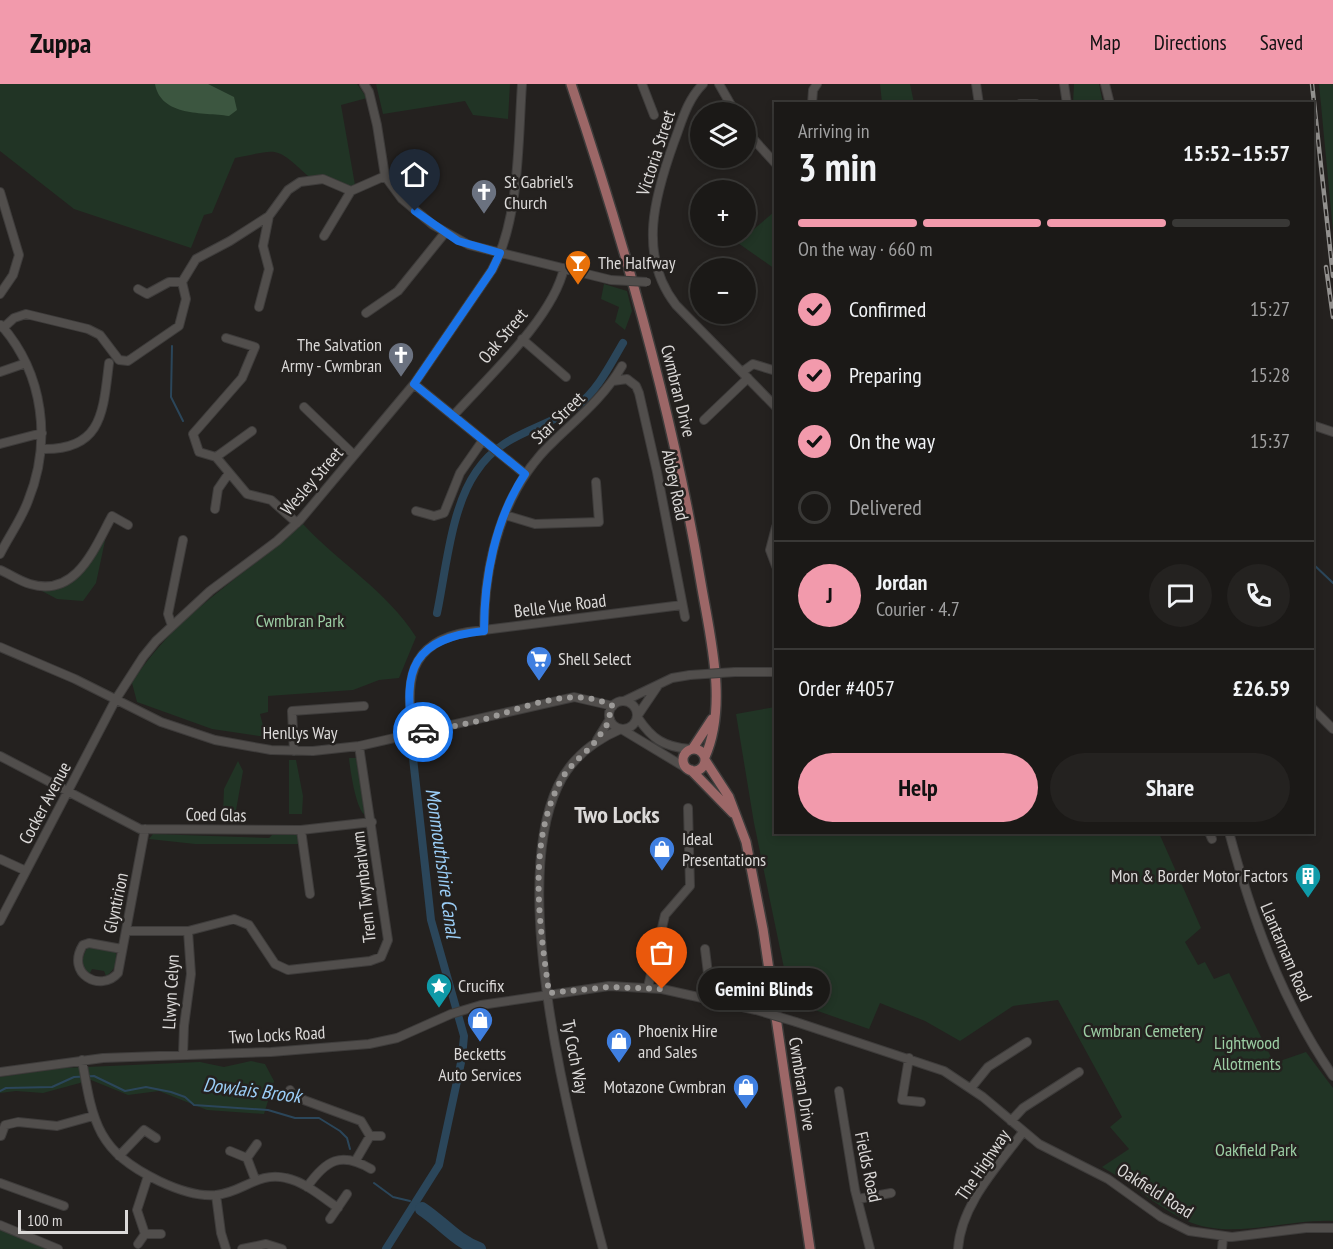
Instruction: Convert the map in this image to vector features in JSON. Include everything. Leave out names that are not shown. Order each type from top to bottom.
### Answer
[{"type":"main road","name":"Cwmbran Drive","points":[[571,84],[627,260],[685,488],[712,658],[714,714],[712,739],[705,759],[729,797],[746,842],[762,929],[810,1249]]},
{"type":"main road","points":[[714,714],[683,758],[689,769],[724,801],[738,819]]},
{"type":"main road","points":[[689,769],[700,769],[705,759],[701,750],[691,749]]},
{"type":"street","points":[[364,84],[369,92],[377,125],[385,176],[402,199],[444,234],[469,245],[610,280],[647,282],[660,278]]},
{"type":"street","name":"Wesley Street","points":[[116,699],[143,657],[172,626],[210,591],[278,542],[297,523],[414,384],[492,270],[500,253],[514,189],[522,84]]},
{"type":"street","points":[[642,84],[654,115]]},
{"type":"street","name":"Victoria Street","points":[[703,84],[689,101],[656,200],[653,240],[660,278],[676,305],[774,405]]},
{"type":"street","points":[[719,84],[729,102]]},
{"type":"street","points":[[812,102],[813,90],[818,84]]},
{"type":"street","points":[[976,84],[979,102]]},
{"type":"street","points":[[1064,84],[1067,102]]},
{"type":"street","points":[[1105,84],[1110,102]]},
{"type":"street","points":[[756,141],[774,162]]},
{"type":"street","points":[[324,236],[351,191],[385,176]]},
{"type":"street","points":[[1,551],[29,501],[41,449],[42,433],[40,403],[26,363],[2,326],[26,314],[88,329],[100,336],[117,358],[125,362],[177,329],[182,320],[186,299],[182,282],[196,258],[230,241],[269,216],[288,190],[300,182],[323,179],[351,191]]},
{"type":"street","points":[[0,192],[19,255],[13,274],[0,294]]},
{"type":"street","points":[[259,307],[269,267],[263,246],[269,216]]},
{"type":"street","points":[[366,313],[398,291],[444,234]]},
{"type":"street","name":"Oak Street","points":[[453,416],[522,339],[555,296],[564,268]]},
{"type":"street","points":[[138,289],[147,294],[169,282],[182,282]]},
{"type":"street","points":[[226,338],[255,347],[242,378],[193,434],[199,452],[216,457],[247,494],[271,500],[297,523]]},
{"type":"street","points":[[522,339],[566,377]]},
{"type":"street","points":[[0,372],[26,363]]},
{"type":"street","points":[[41,449],[75,445],[97,427],[103,411],[110,363]]},
{"type":"street","points":[[704,420],[753,364],[774,370]]},
{"type":"street","name":"Star Street","points":[[484,631],[486,587],[498,534],[525,474],[535,461],[590,408],[613,381],[622,366]]},
{"type":"street","name":"Abbey Road","points":[[613,381],[622,378],[630,380],[639,393],[685,617]]},
{"type":"street","points":[[414,384],[525,474]]},
{"type":"street","points":[[304,406],[354,455]]},
{"type":"street","points":[[1314,426],[1333,432]]},
{"type":"street","points":[[216,457],[252,431]]},
{"type":"street","points":[[0,444],[42,433]]},
{"type":"street","points":[[416,511],[434,516],[444,513],[460,473],[483,440]]},
{"type":"street","points":[[216,509],[218,489],[229,473]]},
{"type":"street","points":[[505,515],[535,524],[599,522],[596,482]]},
{"type":"street","points":[[0,570],[29,584],[51,587],[63,584],[72,579],[87,562],[112,516],[128,525]]},
{"type":"street","points":[[774,535],[770,550],[774,561]]},
{"type":"street","points":[[172,626],[168,614],[183,540]]},
{"type":"street","name":"Belle Vue Road","points":[[413,734],[408,690],[411,674],[421,656],[432,645],[450,636],[682,605]]},
{"type":"street","name":"Henllys Way","points":[[0,646],[161,722],[240,746],[294,751],[359,746],[475,721],[552,700],[574,697],[605,702],[613,706]]},
{"type":"street","points":[[689,769],[614,726],[610,719],[613,706],[660,684],[690,675],[774,672]]},
{"type":"street","points":[[622,730],[634,725],[660,684]]},
{"type":"street","name":"Cocker Avenue","points":[[0,921],[116,699]]},
{"type":"street","points":[[624,701],[635,707],[638,717],[658,742],[675,748],[691,749]]},
{"type":"street","points":[[294,751],[292,711],[364,706]]},
{"type":"street","points":[[1314,710],[1333,729]]},
{"type":"street","name":"Ty Coch Way","points":[[603,1249],[562,1073],[539,911],[544,834],[559,783],[576,758],[596,741],[610,719]]},
{"type":"street","name":"Ty Coch Way","points":[[596,741],[622,730]]},
{"type":"street","name":"Trem Twynbarlwm","points":[[126,931],[188,931],[227,919],[242,920],[249,925],[270,959],[288,970],[370,961],[381,957],[388,940],[359,746]]},
{"type":"street","name":"Coed Glas","points":[[0,756],[145,829],[301,830],[372,822]]},
{"type":"street","points":[[648,987],[665,915],[685,895],[691,881],[688,808]]},
{"type":"street","name":"Glyntirion","points":[[122,949],[88,943],[81,949],[78,966],[83,976],[110,980],[118,973],[145,829]]},
{"type":"street","points":[[301,830],[310,894]]},
{"type":"street","name":"Llantarnam Road","points":[[1229,834],[1247,899],[1267,952],[1300,1021],[1333,1076]]},
{"type":"street","points":[[0,859],[26,871]]},
{"type":"street","name":"Llwyn Celyn","points":[[183,1055],[184,1026],[191,974],[188,931]]},
{"type":"street","points":[[705,949],[711,998]]},
{"type":"street","name":"Two Locks Road","points":[[0,1072],[82,1060],[271,1052],[369,1044],[397,1038],[463,1010],[549,993],[609,987],[648,987]]},
{"type":"street","name":"Oakfield Road","points":[[648,987],[711,998],[756,1010],[944,1071],[971,1088],[1050,1152],[1108,1179],[1180,1227],[1199,1234],[1223,1237],[1333,1228]]},
{"type":"street","points":[[971,1088],[988,1067],[1027,1042]]},
{"type":"street","points":[[909,1058],[902,1100],[921,1102]]},
{"type":"street","points":[[82,1060],[93,1116],[107,1143],[119,1156],[148,1176],[188,1192],[216,1196],[232,1192],[255,1179],[286,1178],[307,1187],[338,1208]]},
{"type":"street","points":[[1011,1121],[1029,1104],[1079,1072]]},
{"type":"street","points":[[290,1090],[293,1096],[361,1121],[370,1136]]},
{"type":"street","name":"Fields Road","points":[[838,1090],[858,1199],[870,1249]]},
{"type":"street","points":[[1,1136],[2,1123],[18,1122],[57,1126],[93,1116]]},
{"type":"street","points":[[119,1156],[146,1127],[156,1138]]},
{"type":"street","name":"The Highway","points":[[958,1249],[963,1226],[977,1195],[1023,1132]]},
{"type":"street","points":[[370,1136],[381,1136]]},
{"type":"street","points":[[356,1160],[370,1136]]},
{"type":"street","points":[[247,1158],[257,1144]]},
{"type":"street","points":[[230,1150],[247,1158],[255,1179]]},
{"type":"street","points":[[307,1187],[327,1164],[336,1160],[356,1160],[371,1169]]},
{"type":"street","points":[[138,1244],[144,1234],[137,1210],[148,1176]]},
{"type":"street","points":[[0,1183],[54,1198],[64,1206]]},
{"type":"street","points":[[858,1199],[891,1193]]},
{"type":"street","points":[[330,1219],[347,1194]]},
{"type":"street","points":[[216,1196],[221,1233],[226,1249]]},
{"type":"street","points":[[0,1225],[58,1249]]},
{"type":"street","points":[[144,1234],[161,1234]]},
{"type":"street","points":[[1222,1249],[1223,1237]]},
{"type":"street","points":[[242,1249],[266,1244],[282,1249]]},
{"type":"green space","points":[[0,84],[357,84],[367,98],[341,105],[355,185],[347,187],[327,177],[308,176],[288,159],[275,152],[235,158],[212,213],[204,215],[191,248],[74,209],[0,151]]},
{"type":"green space","points":[[155,84],[208,84],[234,97],[237,110],[229,116],[174,108],[159,95]]},
{"type":"green space","points":[[376,84],[510,84],[508,119],[473,115],[465,101],[383,114]]},
{"type":"green space","points":[[880,84],[910,84],[914,102],[882,102]]},
{"type":"green space","points":[[1074,84],[1099,84],[1103,102],[1073,102]]},
{"type":"green space","points":[[1319,84],[1333,84],[1333,231]]},
{"type":"green space","points":[[774,212],[774,268],[742,246],[756,246],[756,227]]},
{"type":"green space","points":[[604,284],[627,291],[632,311],[625,330],[615,322],[619,307],[601,299]]},
{"type":"green space","name":"Cwmbran Park","points":[[303,524],[391,605],[416,637],[399,678],[379,680],[353,690],[268,696],[268,712],[260,714],[266,737],[212,729],[137,702],[132,683],[168,637],[189,617]]},
{"type":"green space","points":[[106,536],[96,583],[83,601],[57,599],[40,590],[40,586],[65,583],[81,574],[88,567]]},
{"type":"green space","points":[[774,707],[774,834],[1159,834],[1201,928],[1185,942],[1198,965],[1205,962],[1214,979],[1229,973],[1274,1063],[1306,1052],[1333,1088],[1333,1221],[1244,1229],[1209,1227],[1181,1218],[1102,1167],[1129,1149],[1110,1127],[1122,1117],[1058,1000],[1013,1006],[960,1041],[925,1021],[880,1003],[869,1029],[795,1003],[790,997],[754,823],[736,714]]},
{"type":"green space","points":[[349,758],[356,758],[365,815],[356,798]]},
{"type":"green space","points":[[289,760],[296,760],[303,796],[302,814],[289,814]]},
{"type":"green space","points":[[238,761],[243,771],[235,816],[223,815],[224,789]]},
{"type":"green space","points":[[153,834],[269,838],[272,835],[300,834],[301,844],[195,844],[149,839]]},
{"type":"green space","points":[[89,946],[115,951],[117,958],[115,965],[106,976],[104,971],[92,969],[90,973],[84,971],[83,958]]},
{"type":"green space","points":[[251,1061],[265,1064],[274,1081],[264,1114],[207,1110],[159,1091],[128,1095],[91,1080],[43,1093],[16,1091],[0,1093],[0,1077],[64,1068],[200,1062],[224,1067]]},
{"type":"green space","points":[[0,1228],[54,1249],[0,1249]]},
{"type":"waterway","name":"Monmouthshire Canal","points":[[437,613],[455,521],[476,472],[498,448],[523,433],[564,414],[584,400],[603,377],[623,343]]},
{"type":"waterway","points":[[172,346],[171,397],[183,421]]},
{"type":"waterway","points":[[1314,565],[1333,583]]},
{"type":"waterway","name":"Monmouthshire Canal","points":[[386,1249],[439,1165],[462,1058],[464,1036],[431,920],[412,749]]},
{"type":"waterway","name":"Dowlais Brook","points":[[0,1091],[6,1088],[52,1087],[74,1077],[94,1076],[125,1091],[146,1087],[171,1092],[185,1097],[194,1105],[268,1110],[295,1118],[319,1118],[340,1131],[347,1138],[350,1149]]},
{"type":"waterway","name":"Dowlais Brook","points":[[374,1183],[393,1197],[410,1201]]},
{"type":"waterway","name":"Dowlais Brook","points":[[422,1209],[456,1236],[479,1249]]},
{"type":"railway","points":[[1312,84],[1314,102]]},
{"type":"railway","points":[[1314,102],[1333,276]]},
{"type":"railway","points":[[1326,267],[1333,317]]},
{"type":"way so far","points":[[423,732],[475,721],[552,700],[574,697],[605,702],[613,706],[610,710],[610,719],[596,741],[576,758],[559,783],[544,834],[539,911],[549,993],[627,986],[662,989]]},
{"type":"place","name":"St Gabriel's Church","points":[[484,215]]},
{"type":"place","name":"The Halfway","points":[[578,286]]},
{"type":"place","name":"The Salvation Army - Cwmbran","points":[[401,378]]},
{"type":"place","name":"Shell Select","points":[[539,682]]},
{"type":"place","name":"Ideal Presentations","points":[[662,872]]},
{"type":"place","name":"Mon & Border Motor Factors","points":[[1308,899]]},
{"type":"place","name":"Gemini Blinds","points":[[662,989]]},
{"type":"place","name":"Crucifix","points":[[439,1009]]},
{"type":"place","name":"Becketts Auto Services","points":[[480,1043]]},
{"type":"place","name":"Phoenix Hire and Sales","points":[[619,1064]]},
{"type":"place","name":"Motazone Cwmbran","points":[[746,1110]]},
{"type":"district","name":"Two Locks","points":[[617,815]]},
{"type":"route","points":[[415,211],[444,234],[458,241],[500,253],[492,270],[414,384],[525,474],[516,489],[498,534],[484,596],[484,631],[459,634],[440,640],[426,650],[411,674],[408,690],[413,734],[423,732]]},
{"type":"park label","name":"Cwmbran Cemetery","points":[[1143,1031]]},
{"type":"park label","name":"Lightwood Allotments","points":[[1247,1053]]},
{"type":"park label","name":"Oakfield Park","points":[[1256,1150]]}]
